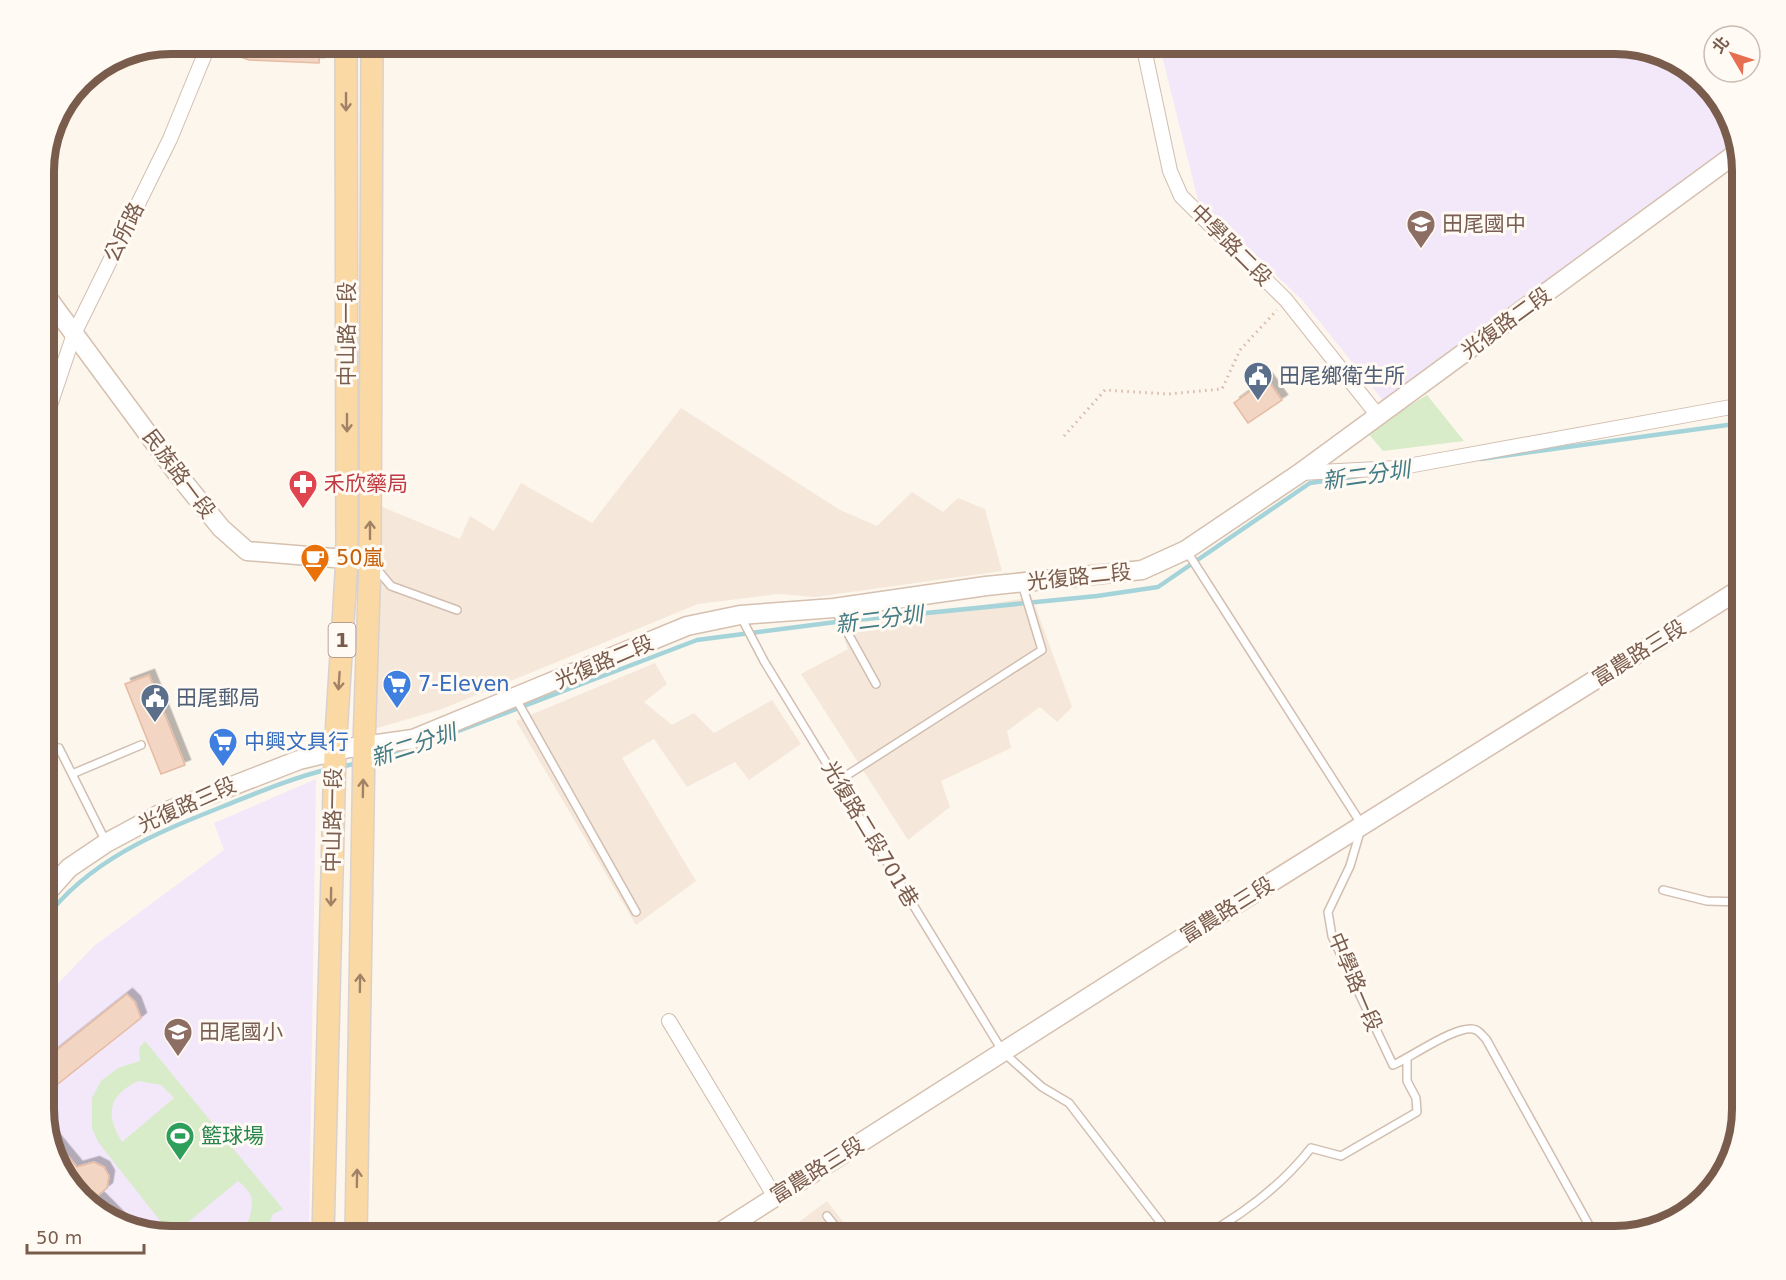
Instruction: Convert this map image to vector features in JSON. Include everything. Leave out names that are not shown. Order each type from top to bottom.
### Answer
[{"type":"main road","name":"中山路一段","points":[[346,54],[347,558],[356,1226]]},
{"type":"main road","name":"中山路一段","points":[[324,1226],[349,749],[370,561],[372,54]]},
{"type":"street","name":"公所路","points":[[54,393],[74,333],[170,139],[205,54]]},
{"type":"street","name":"中學路二段","points":[[1145,54],[1170,171],[1181,196],[1286,300],[1379,417]]},
{"type":"street","name":"光復路二段","points":[[349,749],[412,739],[516,699],[687,626],[740,615],[834,608],[1022,582],[1142,570],[1186,550],[1300,473],[1731,158]]},
{"type":"street","name":"民族路一段","points":[[54,306],[220,528],[247,551],[370,561]]},
{"type":"street","points":[[1300,473],[1397,468],[1732,407]]},
{"type":"street","name":"富農路三段","points":[[730,1226],[1362,825],[1732,595]]},
{"type":"street","name":"光復路三段","points":[[54,884],[69,867],[106,843],[160,814],[299,760],[349,749]]},
{"type":"street","points":[[669,1021],[775,1197]]},
{"type":"lane","points":[[1186,550],[1362,825]]},
{"type":"lane","points":[[370,561],[391,586],[457,610]]},
{"type":"lane","points":[[838,781],[1042,650],[1022,582]]},
{"type":"lane","points":[[834,608],[876,684]]},
{"type":"lane","name":"光復路二段701巷","points":[[740,615],[764,661],[1003,1052],[1042,1087],[1069,1103],[1163,1226]]},
{"type":"lane","points":[[516,699],[636,912]]},
{"type":"lane","points":[[72,774],[141,745]]},
{"type":"lane","points":[[59,748],[106,843]]},
{"type":"lane","name":"中學路一段","points":[[1362,825],[1350,866],[1328,912],[1332,936],[1393,1065],[1407,1060]]},
{"type":"lane","points":[[1663,890],[1707,901],[1732,902]]},
{"type":"lane","points":[[1222,1226],[1239,1216],[1294,1169],[1311,1148],[1341,1156],[1418,1112],[1416,1098],[1407,1081],[1407,1060],[1431,1044],[1467,1029],[1475,1029],[1486,1039],[1589,1226]]},
{"type":"lane","points":[[827,1216],[835,1226]]},
{"type":"path","points":[[1064,436],[1105,390],[1168,394],[1222,389],[1240,350],[1286,300]]},
{"type":"shaded area","name":"田尾國中","points":[[1162,54],[1622,54],[1652,60],[1686,78],[1708,100],[1720,119],[1730,148],[1384,402],[1303,301],[1198,200]]},
{"type":"shaded area","points":[[681,408],[840,510],[877,526],[912,492],[943,512],[958,498],[985,509],[1002,571],[815,597],[778,594],[698,604],[442,709],[374,729],[380,506],[460,539],[470,516],[494,531],[521,483],[592,523]]},
{"type":"shaded area","points":[[1032,597],[1072,707],[1057,722],[1040,707],[1007,731],[1011,748],[941,781],[950,807],[908,840],[801,674],[848,649],[841,629]]},
{"type":"shaded area","points":[[655,663],[667,684],[644,702],[672,725],[694,713],[714,733],[772,700],[801,744],[749,780],[735,762],[687,787],[654,739],[622,758],[696,881],[636,925],[516,721]]},
{"type":"shaded area","name":"田尾國小","points":[[316,779],[309,1226],[164,1226],[134,1220],[119,1214],[88,1192],[70,1167],[58,1139],[54,1116],[54,988],[94,946],[224,850],[214,823]]},
{"type":"shaded area","points":[[827,1201],[846,1226],[793,1226]]},
{"type":"green space","points":[[1427,395],[1464,441],[1383,451],[1367,432]]},
{"type":"green space","points":[[145,1041],[283,1209],[273,1214],[268,1226],[245,1226],[252,1201],[246,1188],[238,1181],[187,1223],[190,1226],[164,1226],[98,1142],[92,1128],[92,1098],[101,1081],[118,1068],[140,1061],[139,1048]],"holes":[[[138,1081],[161,1085],[174,1098],[122,1142],[113,1123],[112,1114],[112,1107],[120,1093]]]},
{"type":"building","points":[[232,54],[320,54],[319,63],[249,60]]},
{"type":"building","name":"田尾鄉衛生所","points":[[1267,379],[1282,400],[1248,423],[1234,403]]},
{"type":"building","name":"田尾郵局","points":[[149,675],[185,765],[161,774],[125,684]]},
{"type":"building","points":[[127,994],[135,1002],[141,1018],[54,1087],[54,1052]]},
{"type":"building","points":[[61,1147],[77,1167],[94,1162],[104,1167],[109,1176],[107,1188],[97,1196],[108,1207],[83,1186],[74,1174]]},
{"type":"waterway","name":"新二分圳","points":[[1481,459],[1732,424]]},
{"type":"waterway","name":"新二分圳","points":[[432,741],[697,640],[836,622],[1097,596],[1158,587],[1310,483],[1359,476]]},
{"type":"waterway","name":"新二分圳","points":[[369,760],[418,746]]},
{"type":"waterway","name":"新二分圳","points":[[340,767],[358,763]]},
{"type":"waterway","name":"新二分圳","points":[[54,908],[82,881],[103,865],[149,838],[289,781],[329,769]]},
{"type":"place","name":"田尾國中","points":[[1421,250]]},
{"type":"place","name":"田尾鄉衛生所","points":[[1258,402]]},
{"type":"place","name":"禾欣藥局","points":[[303,510]]},
{"type":"place","name":"50嵐","points":[[315,584]]},
{"type":"place","name":"7-Eleven","points":[[397,710]]},
{"type":"place","name":"田尾郵局","points":[[155,724]]},
{"type":"place","name":"中興文具行","points":[[223,768]]},
{"type":"place","name":"田尾國小","points":[[178,1058]]},
{"type":"place","name":"籃球場","points":[[180,1162]]}]
